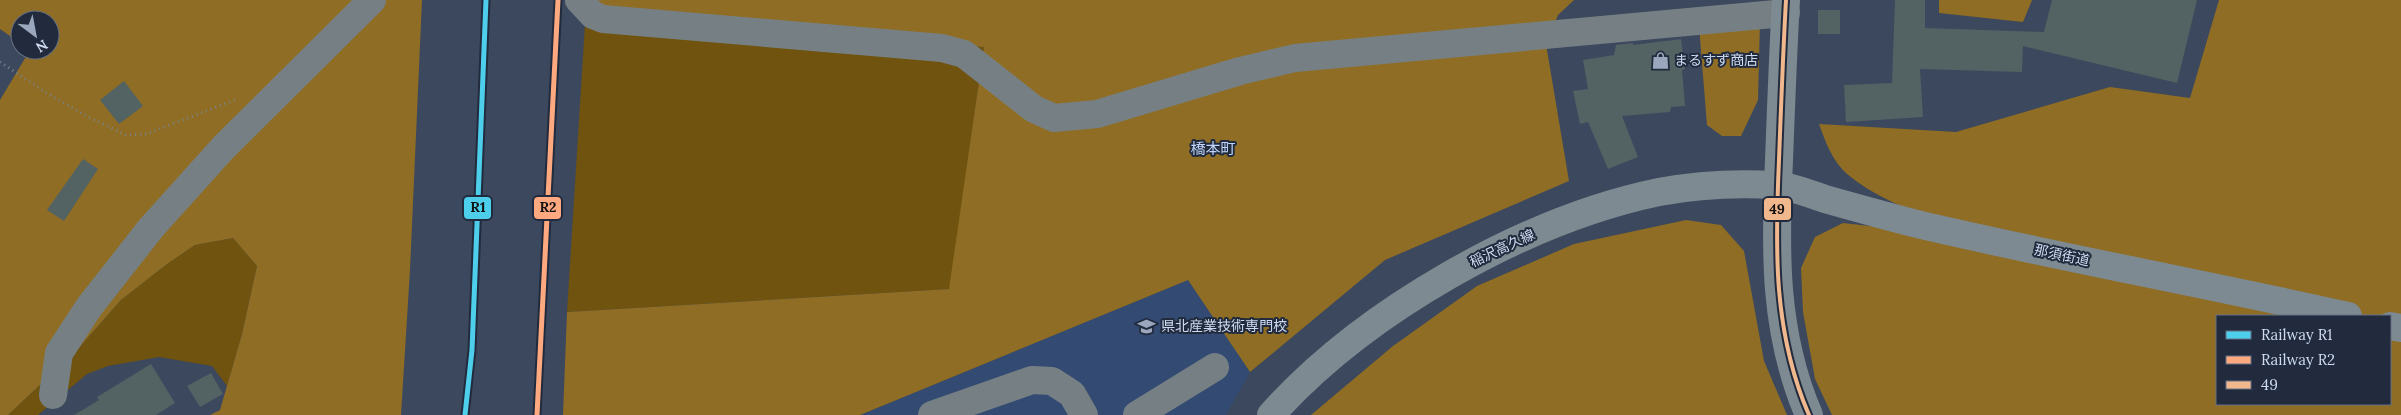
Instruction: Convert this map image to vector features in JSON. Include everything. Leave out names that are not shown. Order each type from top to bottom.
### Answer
[{"type":"main road","points":[[1786,6],[1776,268],[1781,316],[1791,362],[1800,395],[1809,415]]},
{"type":"main road","name":"那須街道","points":[[1778,185],[1918,224],[2343,315]]},
{"type":"main road","name":"稲沢高久線","points":[[1270,415],[1292,391],[1344,346],[1406,303],[1463,267],[1536,232],[1604,206],[1661,192],[1719,186],[1778,185]]},
{"type":"lane","points":[[53,395],[59,353],[88,307],[151,228],[222,148],[372,0]]},
{"type":"lane","points":[[579,0],[593,15],[603,19],[942,48],[964,54],[1034,109],[1054,118],[1097,114],[1240,71],[1294,58],[1786,6]]},
{"type":"lane","points":[[1137,415],[1215,367]]},
{"type":"lane","points":[[932,415],[1032,380],[1052,381],[1072,394],[1084,415]]},
{"type":"path","points":[[0,62],[45,92],[90,118],[126,135],[146,134],[241,98]]},
{"type":"shaded area","points":[[0,0],[422,0],[410,270],[401,415],[210,415],[220,410],[242,334],[257,266],[233,238],[195,245],[167,264],[121,300],[76,351],[8,415],[0,415],[0,100],[24,60],[60,60],[60,10],[10,10],[10,36],[0,29]]},
{"type":"shaded area","points":[[586,0],[1574,0],[1558,15],[1546,44],[1569,181],[1385,260],[1250,372],[1188,280],[860,415],[563,415],[567,312],[949,289],[984,47],[585,24]]},
{"type":"shaded area","points":[[1939,0],[2032,0],[2023,22],[1939,13]]},
{"type":"shaded area","points":[[2219,0],[2401,0],[2401,415],[1832,415],[1815,379],[1803,312],[1801,268],[1815,237],[1843,223],[1930,233],[1935,221],[1878,195],[1847,174],[1834,157],[1819,124],[1956,132],[2110,87],[2190,98]]},
{"type":"shaded area","points":[[1760,21],[1758,100],[1741,136],[1722,136],[1707,125],[1699,26]]},
{"type":"shaded area","points":[[585,24],[984,47],[950,289],[567,312]]},
{"type":"shaded area","points":[[1686,220],[1721,225],[1744,251],[1764,361],[1787,415],[1311,415],[1393,346],[1477,286],[1574,244]]},
{"type":"shaded area","points":[[233,238],[257,266],[242,334],[227,386],[212,366],[159,357],[108,366],[87,374],[38,415],[8,415],[76,351],[121,300],[195,245]]},
{"type":"shaded area","name":"県北産業技術専門校","points":[[1188,280],[1250,372],[1226,415],[861,415]]},
{"type":"building","points":[[1895,0],[1925,0],[1925,28],[2044,32],[2052,0],[2197,0],[2177,83],[2023,46],[2022,72],[1920,69],[1923,117],[1846,122],[1844,85],[1892,83]]},
{"type":"building","points":[[1818,10],[1840,10],[1840,34],[1818,34]]},
{"type":"building","points":[[1681,39],[1685,69],[1682,70],[1685,106],[1671,107],[1670,112],[1622,116],[1638,157],[1608,169],[1588,122],[1580,124],[1573,91],[1588,89],[1583,60],[1614,55],[1616,45],[1633,43],[1633,45]]},
{"type":"building","points":[[124,81],[143,106],[119,124],[100,100]]},
{"type":"building","points":[[83,159],[98,169],[64,221],[47,210]]},
{"type":"building","points":[[151,364],[175,403],[156,415],[74,415],[99,400],[97,397]]},
{"type":"building","points":[[211,373],[223,394],[200,407],[187,386]]},
{"type":"rail line","name":"R1","points":[[465,415],[472,350],[486,0]]},
{"type":"rail line","name":"R2","points":[[537,415],[558,0]]},
{"type":"transit line","name":"49","points":[[1786,0],[1777,257],[1779,289],[1789,353],[1797,384],[1809,415]]},
{"type":"place","name":"まるすず商店","points":[[1660,60]]},
{"type":"place","name":"県北産業技術専門校","points":[[1147,326]]},
{"type":"district","name":"橋本町","points":[[1213,149]]}]
